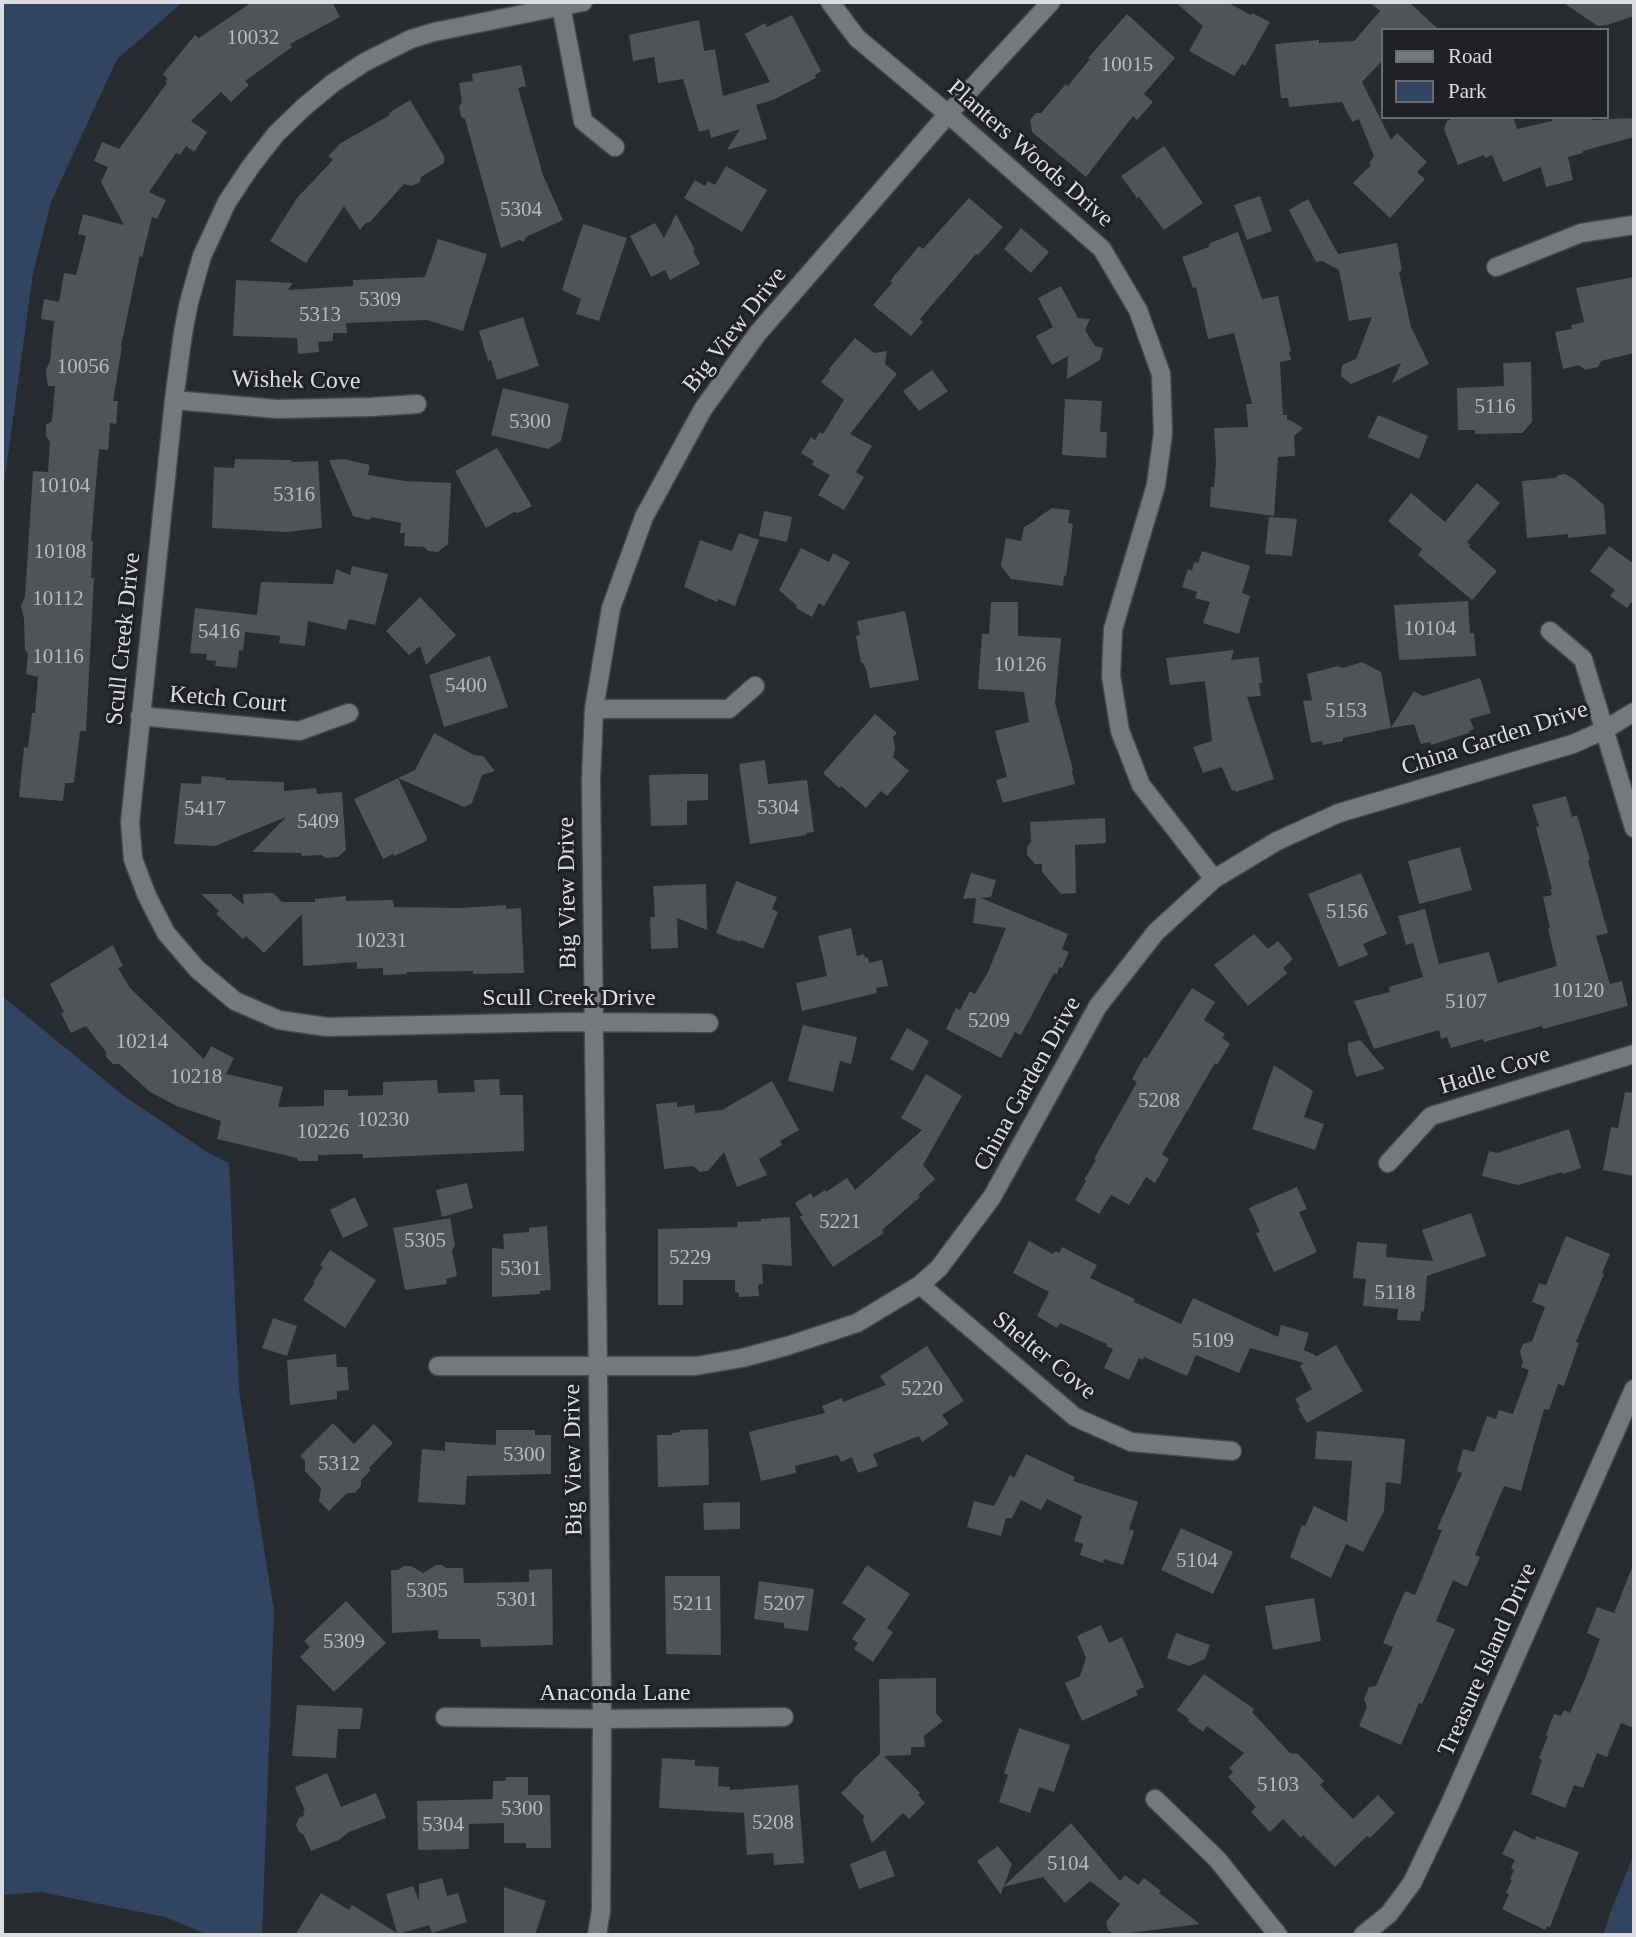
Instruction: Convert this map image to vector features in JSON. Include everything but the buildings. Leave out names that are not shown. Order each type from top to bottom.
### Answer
[{"type":"street","name":"Scull Creek Drive","points":[[583,2],[434,32],[411,39],[365,62],[333,83],[276,134],[227,202],[202,256],[188,302],[174,400],[140,716],[130,821],[133,859],[147,896],[166,933],[197,969],[235,1001],[279,1020],[327,1027],[709,1023]]},
{"type":"street","name":"Planters Woods Drive","points":[[830,2],[857,38],[1101,249],[1138,310],[1161,374],[1164,433],[1156,485],[1113,629],[1111,676],[1120,731],[1141,785],[1214,879]]},
{"type":"street","name":"Big View Drive","points":[[597,1935],[601,1910],[602,1719],[590,779],[594,709],[611,608],[644,517],[703,409],[758,334],[948,114],[1052,2]]},
{"type":"street","points":[[561,6],[583,121],[615,147]]},
{"type":"street","points":[[1496,267],[1581,233],[1634,225]]},
{"type":"street","name":"Wishek Cove","points":[[174,400],[277,410],[417,404]]},
{"type":"street","points":[[1550,631],[1583,659],[1634,828]]},
{"type":"street","points":[[594,709],[730,709],[755,686]]},
{"type":"street","name":"China Garden Drive","points":[[438,1366],[696,1366],[742,1359],[857,1323],[920,1285],[939,1268],[992,1197],[1098,1006],[1156,932],[1214,879],[1277,841],[1339,813],[1573,744],[1634,712]]},
{"type":"street","name":"Ketch Court","points":[[140,716],[299,731],[349,713]]},
{"type":"street","name":"Hadle Cove","points":[[1388,1163],[1431,1116],[1634,1055]]},
{"type":"street","name":"Shelter Cove","points":[[920,1285],[1075,1418],[1131,1442],[1232,1451]]},
{"type":"street","name":"Treasure Island Drive","points":[[1363,1935],[1389,1914],[1412,1883],[1451,1804],[1634,1389]]},
{"type":"street","name":"Anaconda Lane","points":[[445,1717],[784,1717]]},
{"type":"street","points":[[1155,1799],[1217,1859],[1278,1935]]},
{"type":"green space","points":[[2,2],[183,2],[117,59],[51,202],[33,273],[2,499]]},
{"type":"green space","points":[[2,996],[124,1096],[207,1152],[229,1163],[239,1391],[274,1612],[262,1935],[209,1935],[165,1917],[41,1892],[2,1895]]},
{"type":"green space","points":[[1634,1854],[1634,1935],[1603,1935],[1611,1911]]}]
